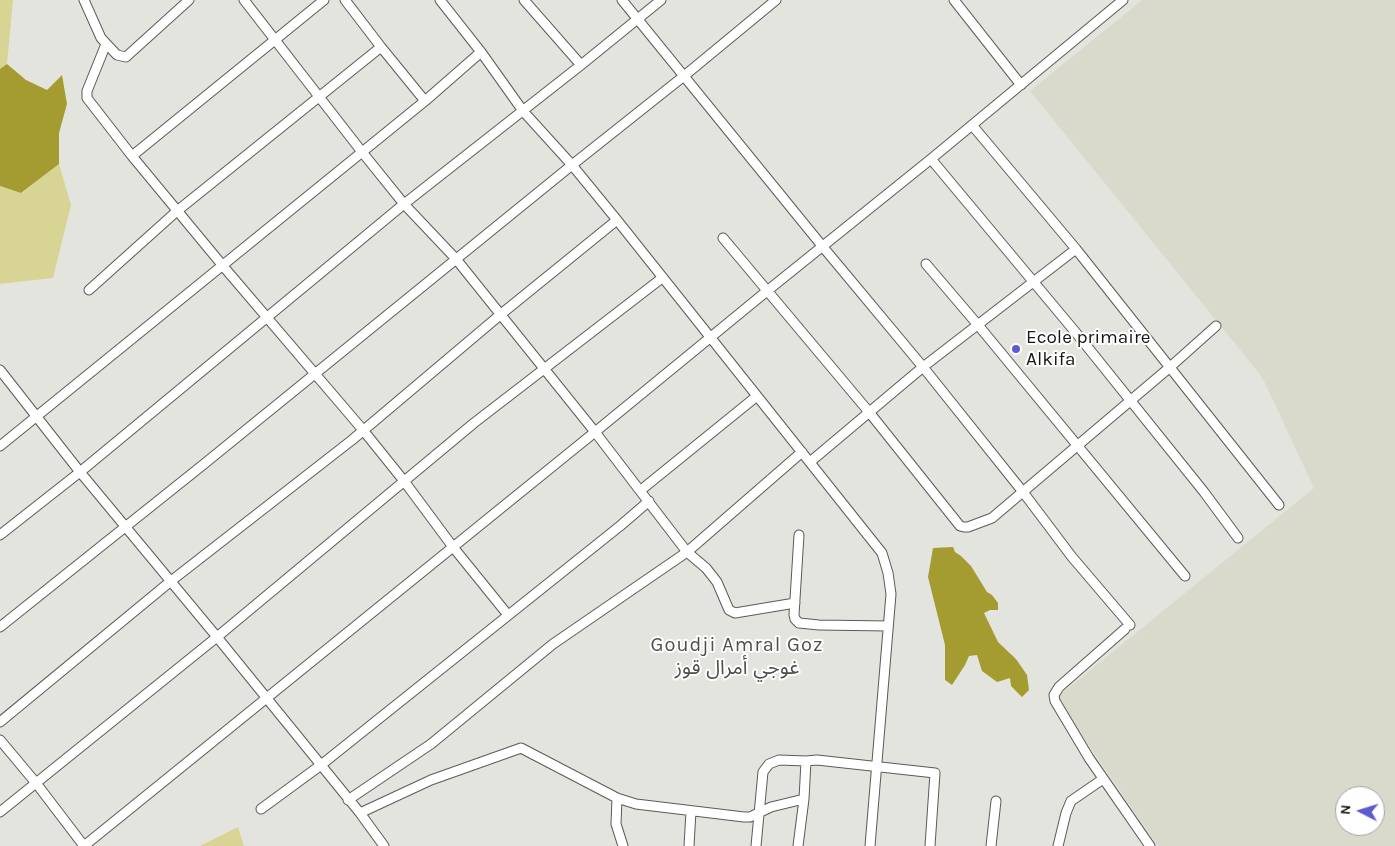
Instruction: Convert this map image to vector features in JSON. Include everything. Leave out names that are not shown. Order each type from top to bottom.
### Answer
[{"type":"street","points":[[84,0],[97,31],[106,44],[117,55],[126,57],[189,0]]},
{"type":"street","points":[[244,0],[404,204],[456,259],[595,432],[687,552],[706,568],[717,582],[729,610],[734,613],[795,602]]},
{"type":"street","points":[[132,156],[276,41],[324,0]]},
{"type":"street","points":[[345,0],[425,101]]},
{"type":"street","points":[[440,0],[481,52],[523,111],[572,165],[617,220],[882,553],[888,573],[891,594],[870,846]]},
{"type":"street","points":[[524,0],[581,65]]},
{"type":"street","points":[[622,0],[923,367],[1128,627],[1059,687],[1054,695],[1054,701],[1103,778],[1150,846]]},
{"type":"street","points":[[0,535],[80,472],[404,204],[661,0]]},
{"type":"street","points":[[0,627],[316,374],[776,0]]},
{"type":"street","points":[[954,0],[1021,85]]},
{"type":"street","points":[[0,740],[36,783],[84,846],[823,247],[1123,0]]},
{"type":"street","points":[[106,44],[86,98],[223,266],[363,430],[508,615]]},
{"type":"street","points":[[89,290],[178,211],[381,47]]},
{"type":"street","points":[[0,446],[425,101],[481,52]]},
{"type":"street","points":[[972,125],[1076,249],[1279,505]]},
{"type":"street","points":[[931,159],[1077,334],[1204,492],[1238,538]]},
{"type":"street","points":[[0,722],[172,581],[363,430],[617,220]]},
{"type":"street","points":[[723,238],[869,412],[960,526],[968,528],[992,518],[1170,368],[1216,326]]},
{"type":"street","points":[[810,462],[923,367],[1076,249]]},
{"type":"street","points":[[926,264],[1185,576]]},
{"type":"street","points":[[0,812],[217,637],[474,423],[662,278]]},
{"type":"street","points":[[0,370],[80,472],[172,581],[360,813],[384,846]]},
{"type":"street","points":[[641,490],[757,396]]},
{"type":"street","points":[[348,800],[431,744],[553,644],[687,552],[802,452]]},
{"type":"street","points":[[261,809],[321,765],[649,501]]},
{"type":"street","points":[[798,535],[795,619],[799,623],[888,626]]},
{"type":"street","points":[[360,813],[431,780],[521,748],[617,798],[636,804],[744,817],[758,814],[771,807],[804,799]]},
{"type":"street","points":[[756,846],[763,772],[769,764],[779,760],[823,760],[935,773],[930,846]]},
{"type":"street","points":[[798,846],[804,799],[806,761]]},
{"type":"street","points":[[1058,846],[1066,813],[1072,801],[1103,778]]},
{"type":"street","points":[[617,798],[616,824],[623,846]]},
{"type":"street","points":[[991,846],[996,801]]},
{"type":"street","points":[[688,846],[691,811]]},
{"type":"shaded area","points":[[0,0],[13,0],[7,64],[0,69]]},
{"type":"shaded area","points":[[1142,0],[1395,0],[1395,846],[1158,846],[1056,698],[1314,488],[1265,383],[1030,91]]},
{"type":"shaded area","points":[[7,64],[26,80],[47,90],[62,75],[67,104],[59,133],[59,164],[21,193],[0,186],[0,69]]},
{"type":"shaded area","points":[[59,164],[71,205],[53,278],[0,284],[0,186],[22,193]]},
{"type":"shaded area","points":[[953,547],[955,552],[971,566],[987,592],[998,603],[998,610],[990,610],[984,613],[998,642],[1016,659],[1027,675],[1029,690],[1022,697],[1011,686],[1010,678],[997,682],[982,671],[977,655],[969,656],[952,685],[945,680],[945,645],[928,577],[933,548]]},
{"type":"shaded area","points":[[238,827],[244,846],[200,846]]},
{"type":"place","name":"Ecole primaire Alkifa","points":[[1016,349]]},
{"type":"district","name":"Goudji Amral Goz غوجي أمرال قوز","points":[[737,656]]}]
